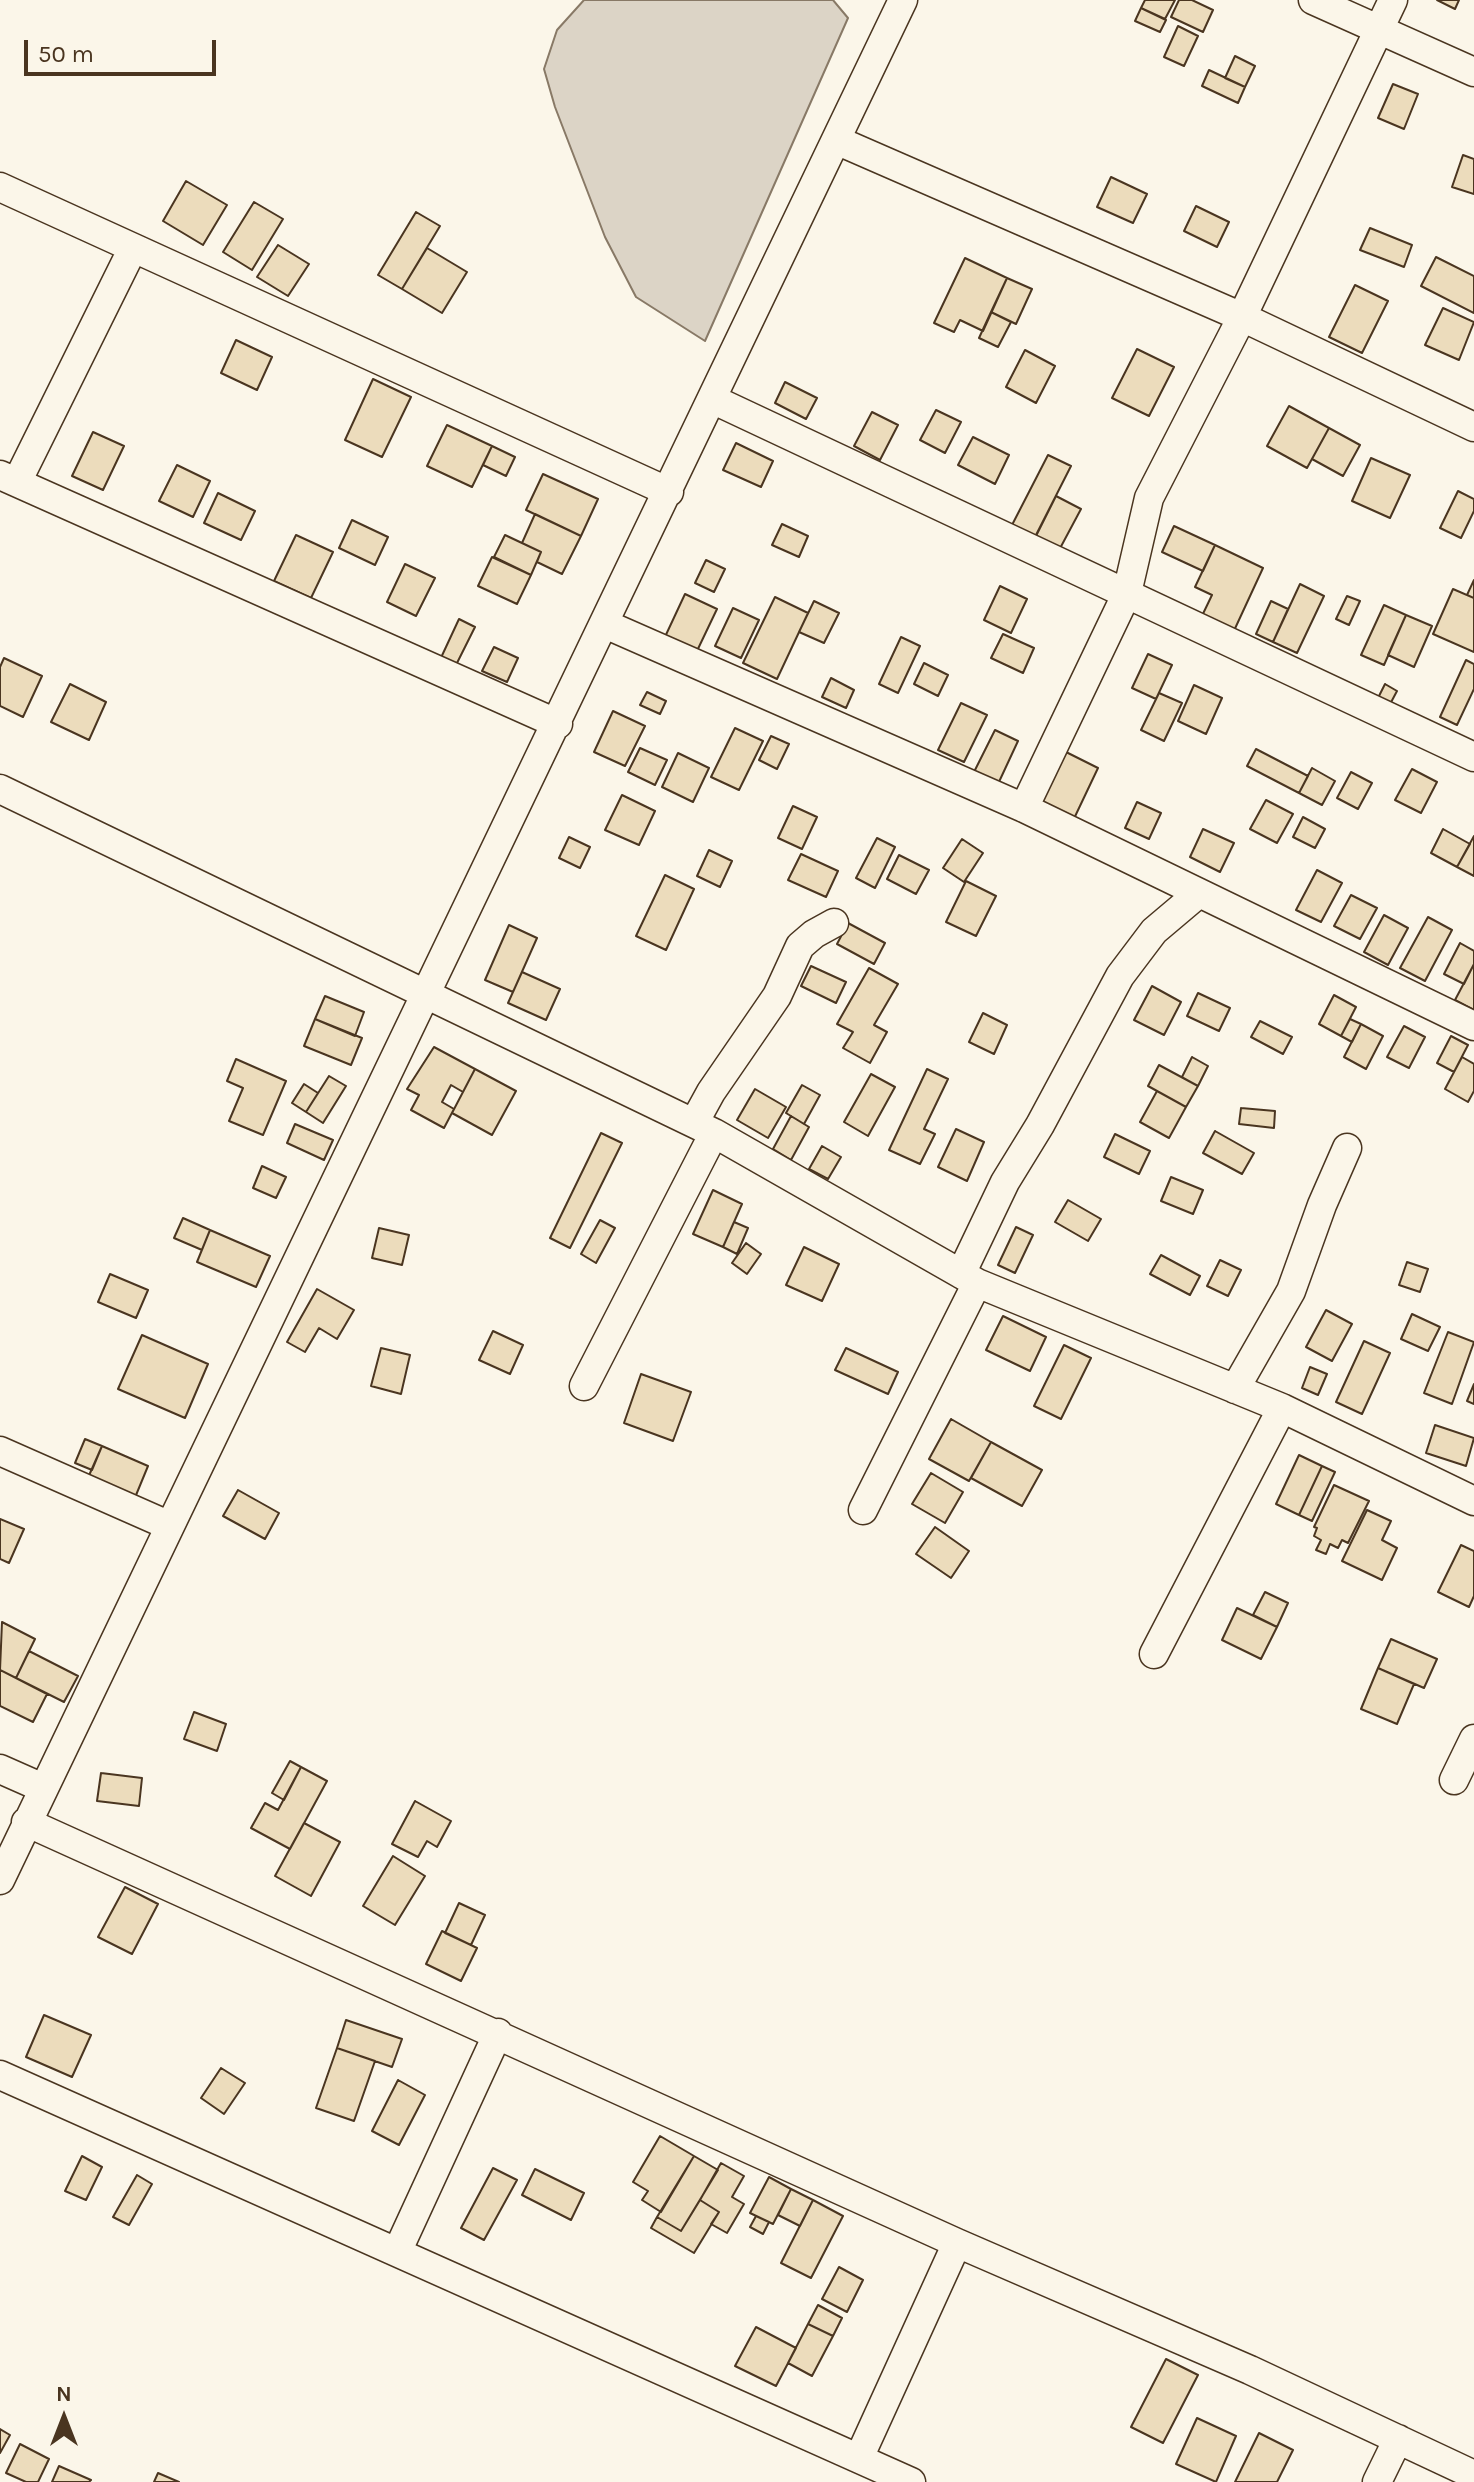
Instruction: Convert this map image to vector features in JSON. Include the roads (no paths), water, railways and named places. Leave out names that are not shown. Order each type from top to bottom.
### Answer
[{"type":"street","points":[[0,1880],[558,724],[903,0]]},
{"type":"street","points":[[1313,0],[1474,72]]},
{"type":"street","points":[[1024,808],[1127,593],[1149,498],[1242,317],[1393,0]]},
{"type":"street","points":[[836,140],[1242,317],[1474,427]]},
{"type":"street","points":[[0,187],[669,492]]},
{"type":"street","points":[[133,248],[8,478],[558,724]]},
{"type":"street","points":[[712,399],[1474,757]]},
{"type":"street","points":[[605,624],[1024,808],[1474,1026]]},
{"type":"street","points":[[0,789],[704,1128],[969,1279],[1282,1408],[1474,1501]]},
{"type":"street","points":[[863,1510],[969,1279],[1005,1182],[1040,1125],[1120,976],[1154,931],[1199,893]]},
{"type":"street","points":[[584,1386],[704,1128],[711,1092],[777,996],[800,946],[834,923]]},
{"type":"street","points":[[1235,1389],[1291,1291],[1322,1205],[1347,1148]]},
{"type":"street","points":[[1154,1654],[1282,1408]]},
{"type":"street","points":[[0,1451],[170,1526]]},
{"type":"street","points":[[1454,1780],[1474,1739]]},
{"type":"street","points":[[0,1769],[43,1788]]},
{"type":"street","points":[[26,1822],[957,2243],[1250,2370],[1474,2475]]},
{"type":"street","points":[[398,2250],[498,2033]]},
{"type":"street","points":[[0,2075],[398,2250],[911,2482]]},
{"type":"street","points":[[859,2458],[957,2243]]},
{"type":"street","points":[[1377,2482],[1398,2439]]}]
